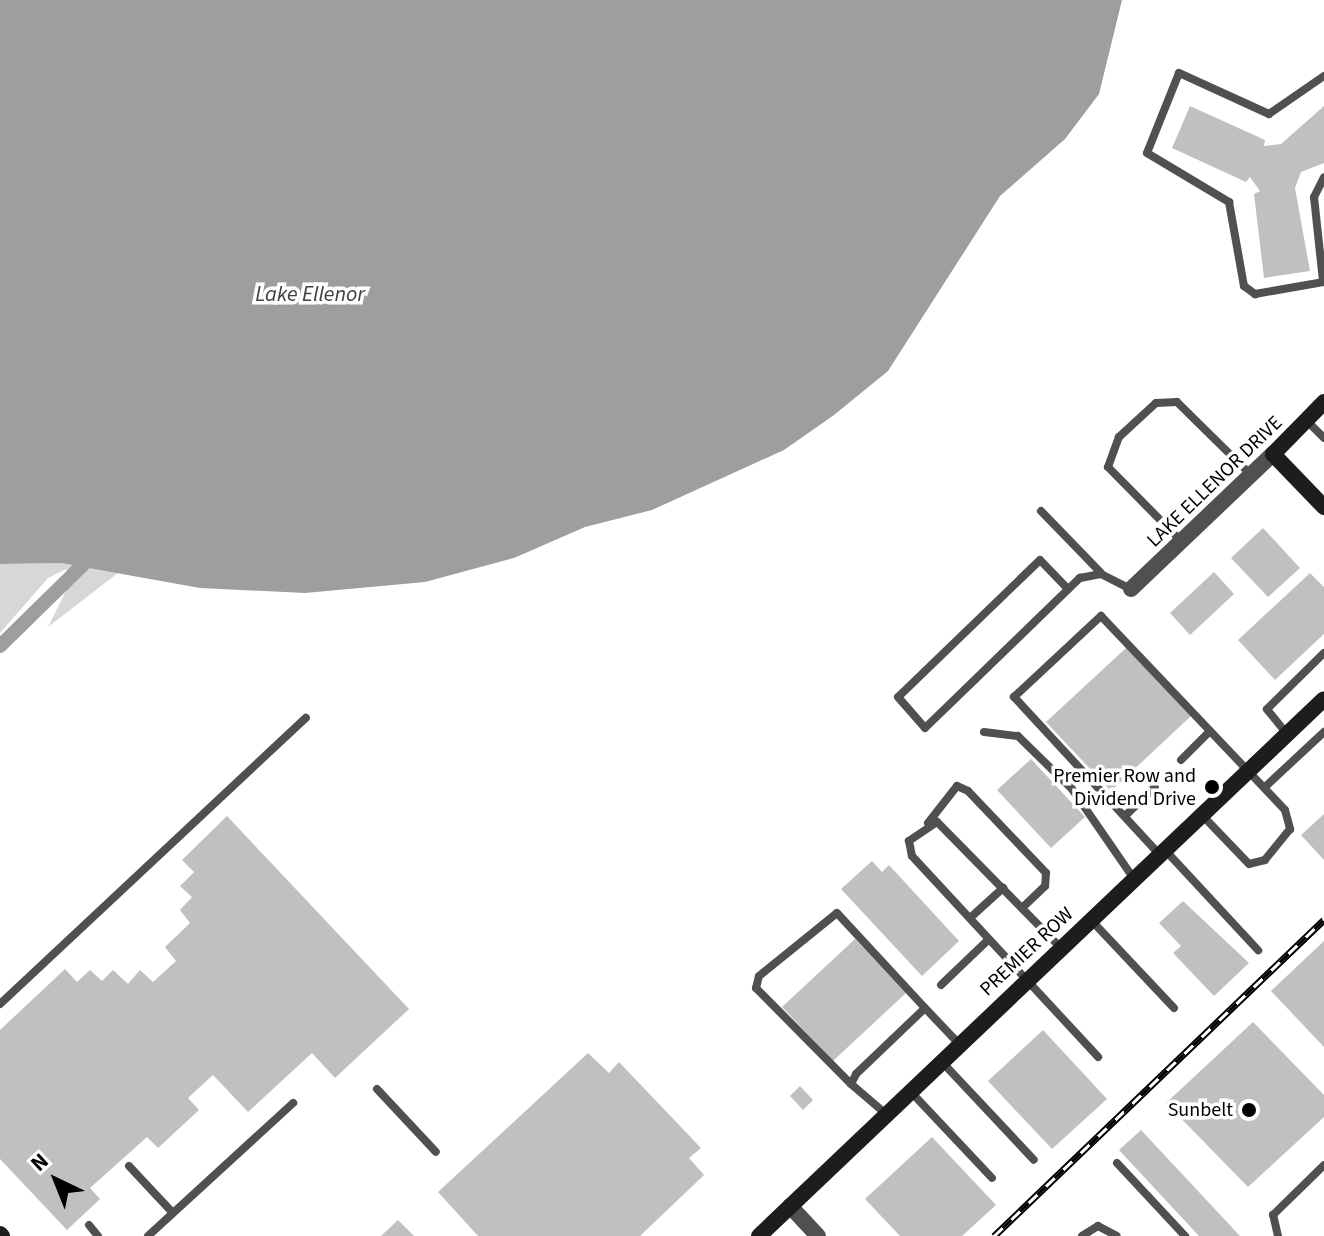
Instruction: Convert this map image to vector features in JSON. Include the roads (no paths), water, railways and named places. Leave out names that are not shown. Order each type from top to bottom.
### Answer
[{"type":"street","name":"LAKE ELLENOR DRIVE","points":[[1131,589],[1324,402]]},
{"type":"street","points":[[1273,454],[1324,507]]},
{"type":"street","name":"PREMIER ROW","points":[[759,1236],[1324,699]]},
{"type":"street","points":[[790,1206],[818,1236]]},
{"type":"lane","points":[[1324,76],[1269,114],[1179,73],[1147,153],[1229,202],[1244,286],[1255,294],[1297,292],[1323,281],[1314,197],[1324,177]]},
{"type":"lane","points":[[1181,542],[1108,467],[1119,437],[1156,403],[1177,402],[1251,475]]},
{"type":"lane","points":[[1307,421],[1324,438]]},
{"type":"lane","points":[[1041,511],[1101,574],[1131,589]]},
{"type":"lane","points":[[1068,589],[1040,560],[898,697],[925,728],[1068,589],[1101,574]]},
{"type":"lane","points":[[1202,814],[1258,864],[1290,829],[1265,787],[1101,616],[1014,697],[1258,950]]},
{"type":"lane","points":[[1287,734],[1267,709],[1324,653]]},
{"type":"lane","points":[[0,1004],[306,718]]},
{"type":"lane","points":[[1181,760],[1210,731]]},
{"type":"lane","points":[[984,732],[1018,736],[1061,779],[1110,836],[1134,879]]},
{"type":"lane","points":[[1265,787],[1324,732]]},
{"type":"lane","points":[[1022,908],[1045,886],[1046,873],[968,791],[957,786],[909,851],[1098,1057]]},
{"type":"lane","points":[[1126,815],[1155,787]]},
{"type":"lane","points":[[928,823],[942,825],[1061,948]]},
{"type":"lane","points":[[970,918],[1003,888]]},
{"type":"lane","points":[[886,1114],[851,1084],[756,988],[759,976],[837,913],[959,1044]]},
{"type":"lane","points":[[1091,920],[1174,1008]]},
{"type":"lane","points":[[941,985],[989,939]]},
{"type":"lane","points":[[851,1084],[925,1008]]},
{"type":"lane","points":[[942,1061],[1034,1160]]},
{"type":"lane","points":[[377,1089],[436,1152]]},
{"type":"lane","points":[[910,1091],[992,1178]]},
{"type":"lane","points":[[148,1236],[293,1103]]},
{"type":"lane","points":[[1117,1163],[1185,1236]]},
{"type":"lane","points":[[1278,1236],[1273,1215],[1324,1165]]},
{"type":"lane","points":[[129,1166],[173,1213]]},
{"type":"lane","points":[[89,1225],[98,1236]]},
{"type":"lane","points":[[1082,1236],[1098,1226],[1117,1236]]},
{"type":"water","name":"Lake Ellenor","points":[[0,0],[1122,0],[1099,94],[1065,139],[1000,196],[888,371],[834,415],[784,450],[652,510],[585,527],[514,558],[425,582],[305,593],[200,588],[61,563],[0,564]]},
{"type":"waterway","points":[[0,646],[92,556]]},
{"type":"railway","points":[[994,1236],[1324,920]]},
{"type":"place","name":"Premier Row and Dividend Drive","points":[[1212,787]]},
{"type":"place","name":"Sunbelt","points":[[1249,1110]]}]
